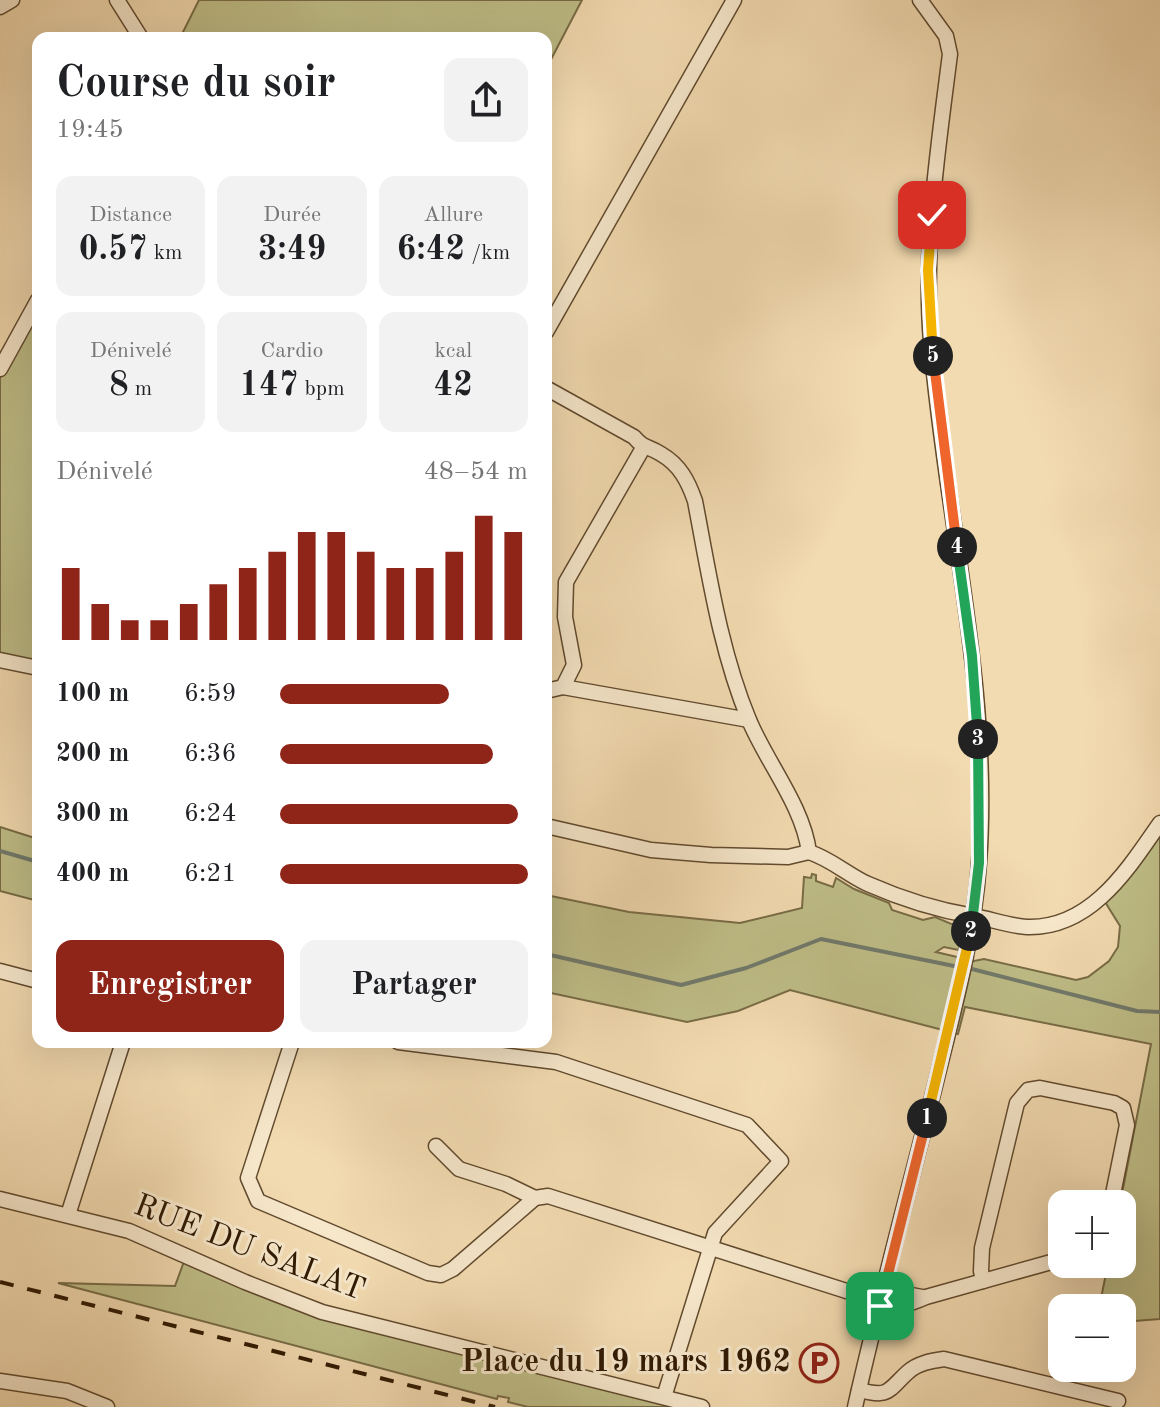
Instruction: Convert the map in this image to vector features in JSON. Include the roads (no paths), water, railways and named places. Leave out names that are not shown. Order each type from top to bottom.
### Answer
[{"type":"street","points":[[0,7],[12,0]]},
{"type":"street","points":[[117,0],[137,32]]},
{"type":"street","points":[[552,321],[734,0]]},
{"type":"street","points":[[855,1407],[965,960],[979,863],[978,728],[972,656],[931,344],[928,270],[950,54],[946,36],[920,0]]},
{"type":"street","points":[[0,369],[32,311]]},
{"type":"street","points":[[552,392],[634,437],[643,448],[657,451],[672,461],[689,484],[695,501],[716,616],[749,720],[806,830],[809,852]]},
{"type":"street","points":[[563,687],[574,665],[565,617],[566,582],[643,448]]},
{"type":"street","points":[[0,660],[32,667]]},
{"type":"street","points":[[552,690],[563,687],[749,720]]},
{"type":"street","points":[[552,827],[651,850],[788,857],[809,852],[821,856],[864,883],[895,895],[1025,927],[1046,926],[1077,915],[1094,904],[1111,888],[1160,823]]},
{"type":"street","points":[[0,971],[32,979]]},
{"type":"street","points":[[68,1215],[121,1048]]},
{"type":"street","points":[[290,1048],[248,1178],[258,1201],[428,1273],[441,1275],[453,1269],[535,1198],[548,1196],[711,1249],[882,1299],[926,1297],[1048,1263]]},
{"type":"street","points":[[445,1048],[556,1062],[747,1125],[781,1161],[715,1233],[664,1397]]},
{"type":"street","points":[[983,1281],[982,1248],[1017,1103],[1028,1090],[1040,1088],[1114,1103],[1123,1108],[1127,1125],[1114,1190]]},
{"type":"street","points":[[436,1146],[459,1169],[506,1184],[535,1198]]},
{"type":"street","name":"RUE DU SALAT","points":[[0,1199],[129,1231],[322,1312],[702,1407]]},
{"type":"street","points":[[891,1407],[895,1388],[908,1372],[918,1365],[944,1359],[1118,1401]]},
{"type":"street","points":[[0,1381],[67,1391],[107,1407]]},
{"type":"street","points":[[859,1390],[878,1394],[895,1388]]},
{"type":"waterway","points":[[0,851],[32,860]]},
{"type":"waterway","points":[[552,955],[681,985],[746,968],[821,939],[959,967]]},
{"type":"waterway","points":[[968,968],[1137,1011],[1160,1012]]},
{"type":"railway","points":[[0,1282],[495,1407]]},
{"type":"place","name":"Place du 19 mars 1962","points":[[819,1363]]}]
